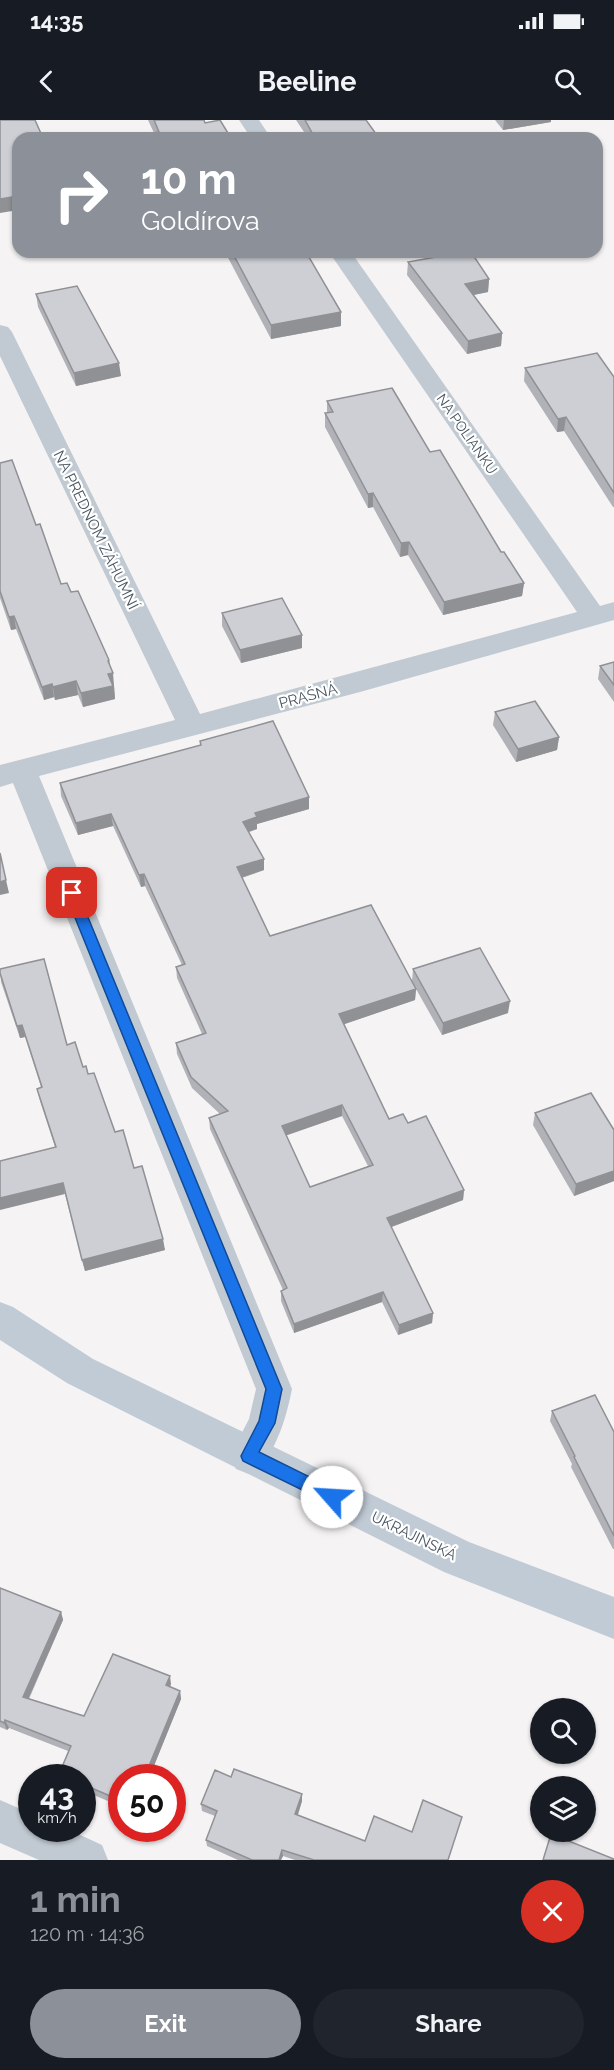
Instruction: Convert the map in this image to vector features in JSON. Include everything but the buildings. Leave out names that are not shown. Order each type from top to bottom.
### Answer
[{"type":"main road","name":"UKRAJINSKÁ","points":[[0,1319],[80,1371],[458,1558],[614,1618]]},
{"type":"street","name":"NA POLIANKU","points":[[344,258],[604,614]]},
{"type":"street","name":"NA PREDNOM ZÁHUMNÍ","points":[[0,332],[192,727]]},
{"type":"street","name":"PRAŠNÁ","points":[[11,774],[604,614]]},
{"type":"street","points":[[11,774],[274,1389],[267,1423],[249,1456]]},
{"type":"street","points":[[0,1821],[87,1860]]},
{"type":"route","points":[[72,893],[274,1389],[267,1423],[249,1456],[332,1497]]}]
